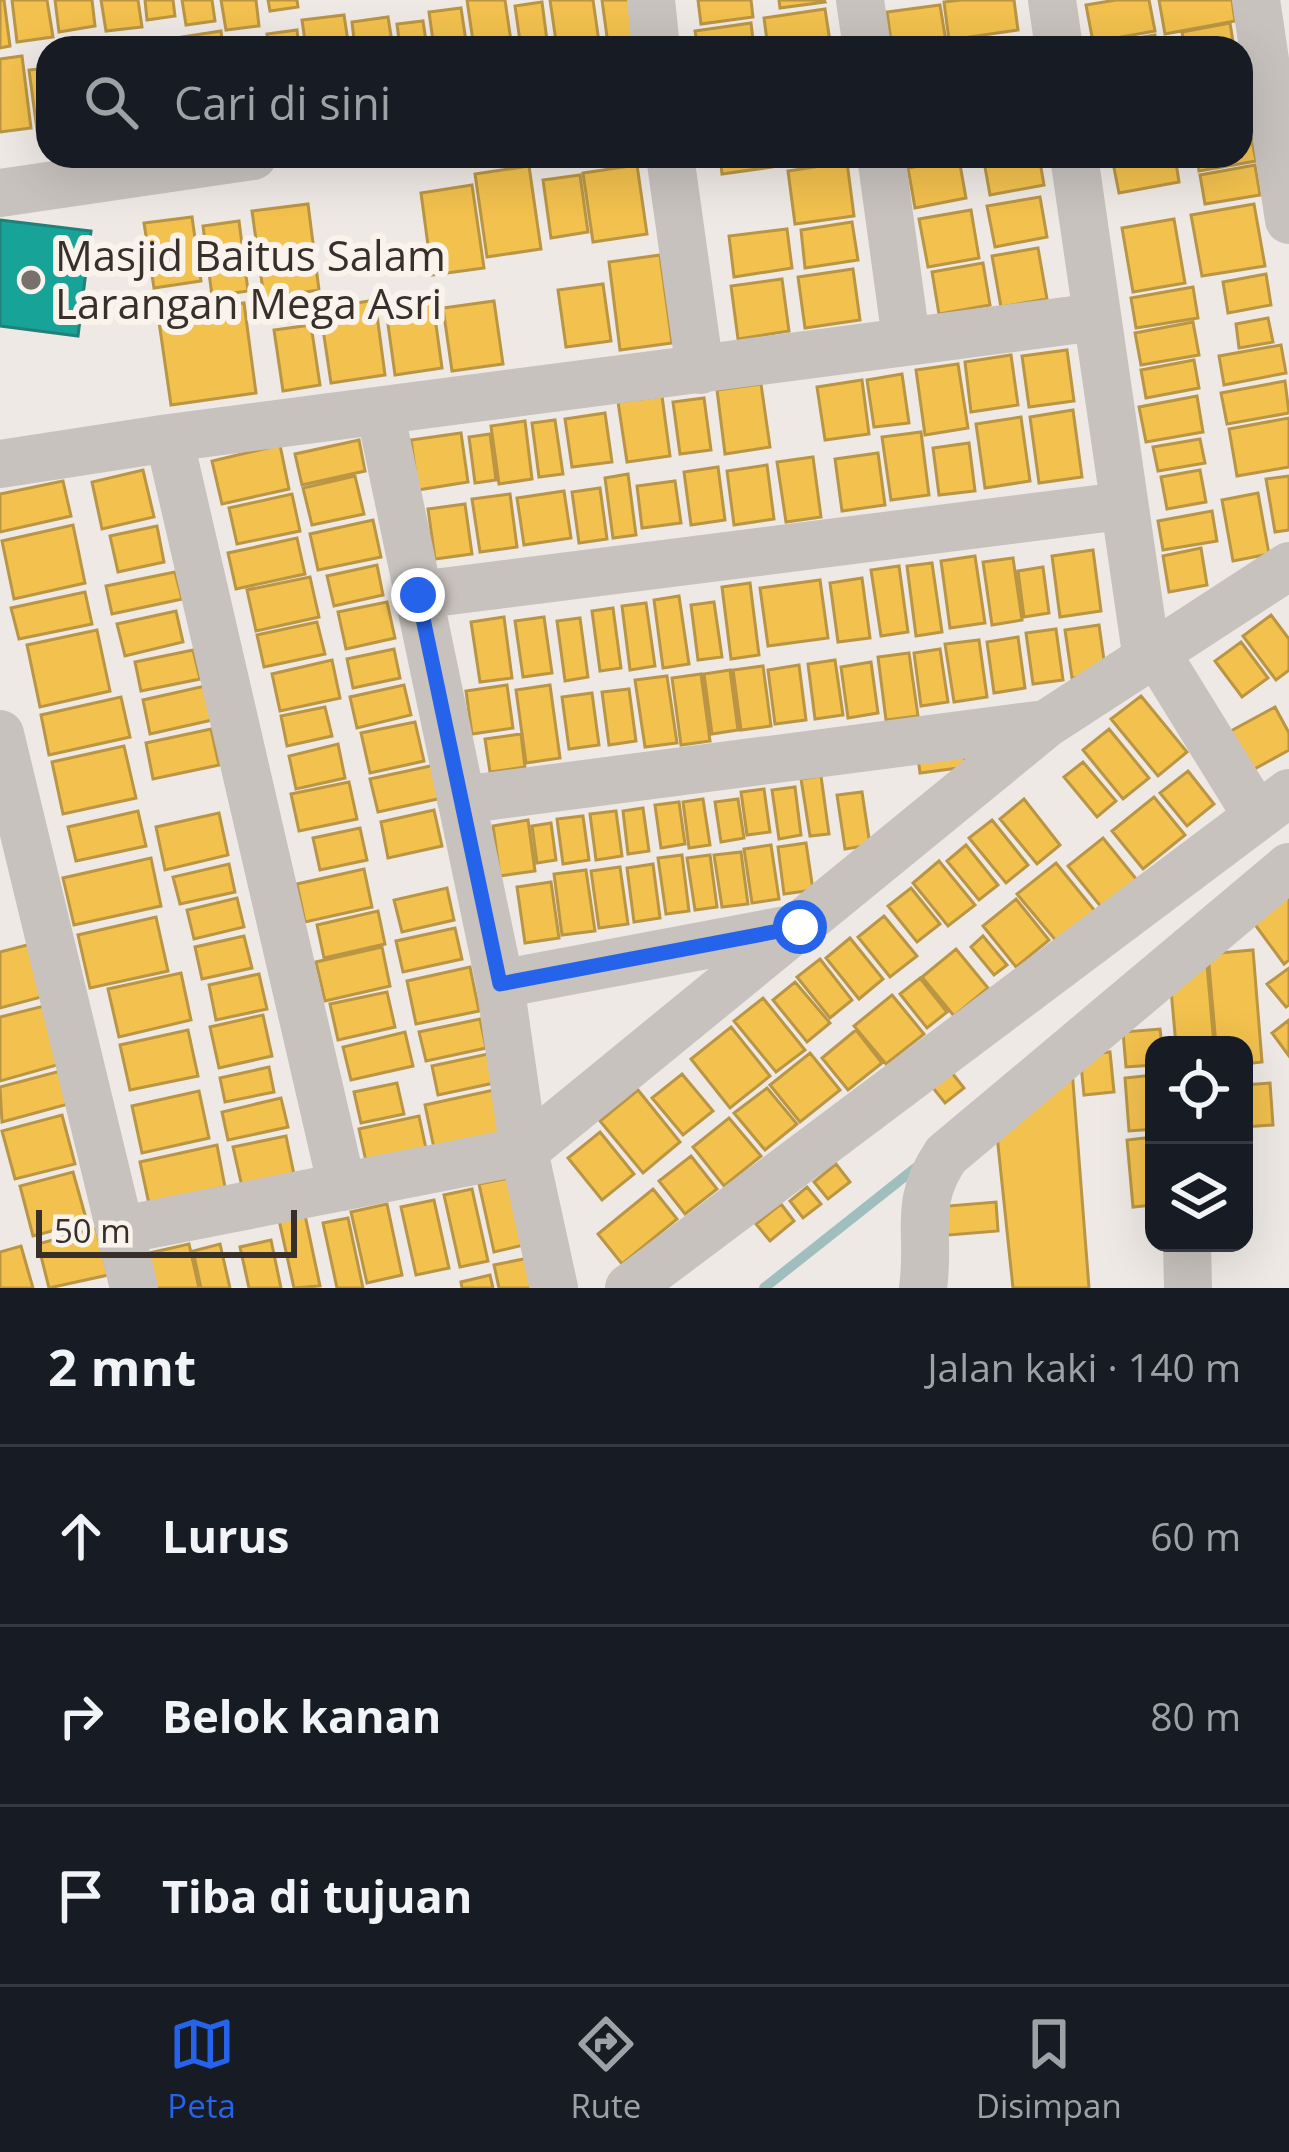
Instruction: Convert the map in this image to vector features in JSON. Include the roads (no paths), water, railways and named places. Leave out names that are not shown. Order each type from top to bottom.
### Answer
[{"type":"street","points":[[651,0],[655,36]]},
{"type":"street","points":[[860,0],[865,36]]},
{"type":"street","points":[[1052,0],[1057,36]]},
{"type":"street","points":[[1256,0],[1289,220]]},
{"type":"street","points":[[0,193],[171,168]]},
{"type":"street","points":[[672,168],[700,370]]},
{"type":"street","points":[[883,168],[906,340]]},
{"type":"street","points":[[629,1288],[1273,804],[1152,657],[1121,506],[1076,168]]},
{"type":"street","points":[[0,464],[1096,316]]},
{"type":"street","points":[[380,411],[500,984],[524,1151],[554,1288]]},
{"type":"street","points":[[169,438],[342,1186]]},
{"type":"street","points":[[418,595],[1121,506]]},
{"type":"street","points":[[122,1230],[524,1151],[1046,724],[1289,566]]},
{"type":"street","points":[[460,800],[1046,724]]},
{"type":"street","points":[[0,734],[134,1288]]},
{"type":"street","points":[[924,1288],[925,1203],[929,1179],[946,1155],[1289,867]]},
{"type":"street","points":[[500,984],[800,927]]},
{"type":"street","points":[[1187,1252],[1188,1288]]},
{"type":"waterway","points":[[764,1288],[918,1166]]},
{"type":"place","name":"Masjid Baitus Salam Larangan Mega Asri","points":[[31,280]]}]
